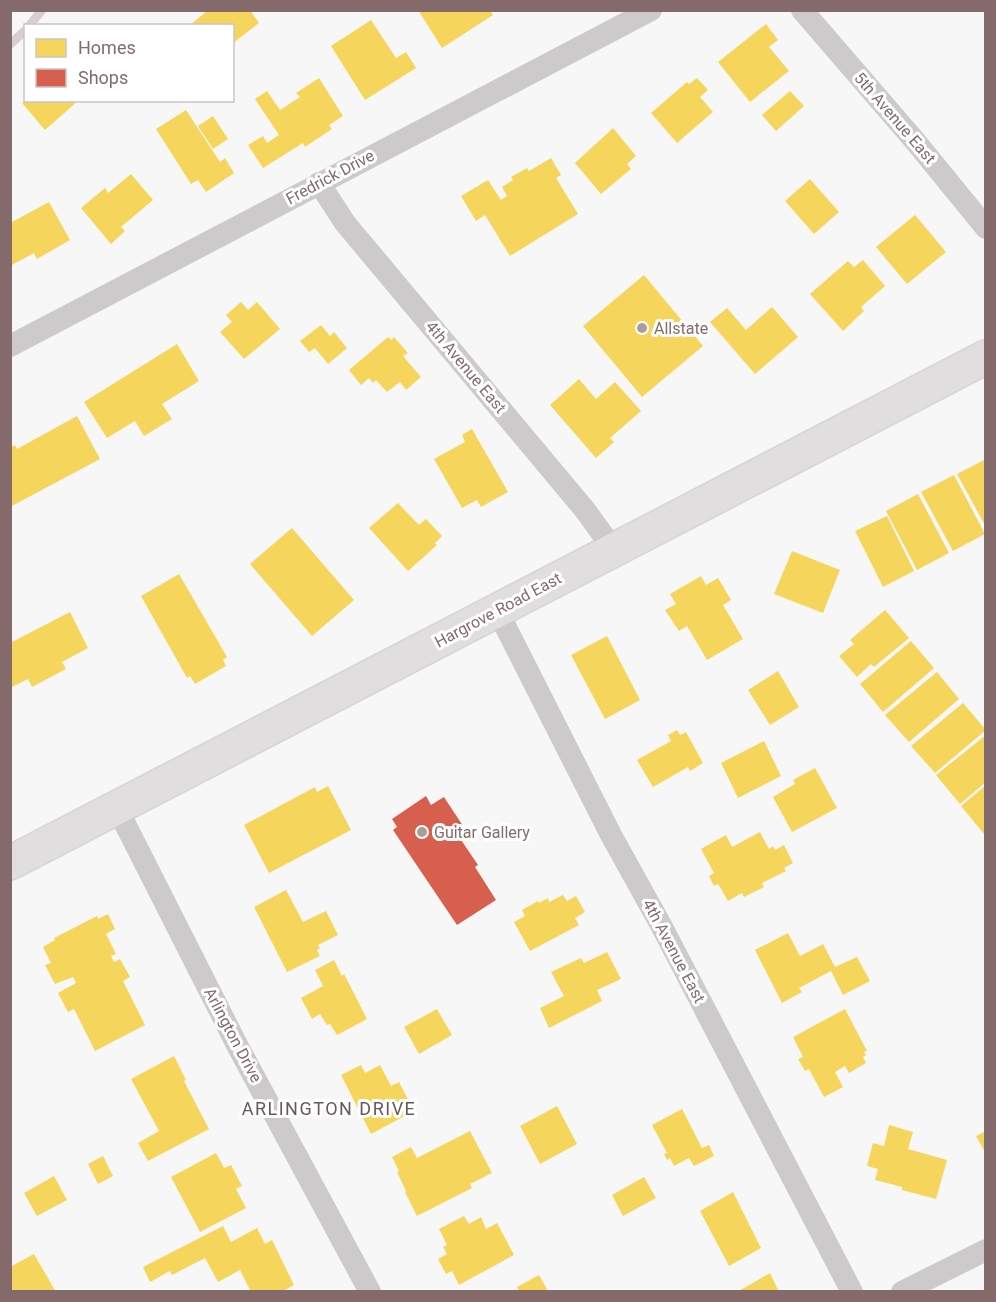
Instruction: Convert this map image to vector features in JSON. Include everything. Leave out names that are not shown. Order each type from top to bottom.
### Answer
[{"type":"main road","name":"Hargrove Road East","points":[[10,862],[986,357]]},
{"type":"street","name":"Fredrick Drive","points":[[10,346],[651,10]]},
{"type":"street","name":"5th Avenue East","points":[[801,10],[915,141],[986,228]]},
{"type":"street","name":"4th Avenue East","points":[[319,183],[345,223],[585,510],[614,550]]},
{"type":"street","name":"4th Avenue East","points":[[497,610],[611,835],[695,989],[852,1292]]},
{"type":"street","name":"Arlington Drive","points":[[117,808],[237,1045],[370,1292]]},
{"type":"street","points":[[902,1292],[986,1250]]},
{"type":"building: Homes","points":[[208,10],[250,10],[259,23],[234,42],[234,24],[191,24]]},
{"type":"building: Homes","points":[[418,10],[490,10],[493,15],[442,48]]},
{"type":"building: Homes","points":[[371,20],[396,58],[406,52],[416,68],[365,100],[331,46]]},
{"type":"building: Homes","points":[[766,24],[778,40],[769,47],[789,71],[750,102],[718,62]]},
{"type":"building: Homes","points":[[319,78],[343,116],[329,125],[332,129],[305,147],[303,143],[263,168],[248,145],[263,136],[267,143],[279,135],[255,99],[267,91],[280,110],[300,97],[296,93]]},
{"type":"building: Homes","points":[[697,78],[708,90],[700,97],[713,112],[677,143],[651,113],[687,82],[689,84]]},
{"type":"building: Homes","points":[[790,91],[804,106],[776,131],[762,115]]},
{"type":"building: Homes","points":[[24,102],[77,102],[45,130],[22,103]]},
{"type":"building: Homes","points":[[186,110],[220,162],[225,158],[234,173],[206,192],[198,180],[191,184],[156,129]]},
{"type":"building: Homes","points":[[213,116],[228,139],[213,149],[198,126]]},
{"type":"building: Homes","points":[[613,128],[636,156],[627,164],[631,169],[601,194],[575,163]]},
{"type":"building: Homes","points":[[551,158],[561,175],[556,178],[578,214],[510,256],[485,215],[476,221],[461,196],[488,180],[501,200],[507,196],[502,187],[513,180],[511,177],[527,168],[529,171]]},
{"type":"building: Homes","points":[[131,174],[153,200],[121,227],[125,231],[111,244],[81,208],[105,188],[108,193]]},
{"type":"building: Homes","points":[[810,179],[839,212],[814,234],[785,201]]},
{"type":"building: Homes","points":[[49,202],[70,240],[37,259],[34,253],[10,266],[10,223]]},
{"type":"building: Homes","points":[[915,215],[946,252],[907,284],[876,247]]},
{"type":"building: Homes","points":[[863,260],[885,286],[861,307],[864,311],[843,331],[810,294],[848,261],[854,267]]},
{"type":"building: Homes","points":[[644,275],[703,346],[642,397],[583,326]]},
{"type":"building: Homes","points":[[241,302],[248,310],[257,302],[280,329],[244,359],[220,332],[232,322],[226,315]]},
{"type":"building: Homes","points":[[772,307],[798,337],[755,374],[710,322],[727,308],[746,330]]},
{"type":"building: Homes","points":[[321,325],[330,336],[334,332],[347,348],[328,364],[315,348],[309,352],[300,341]]},
{"type":"building: Homes","points":[[388,337],[391,340],[394,337],[408,353],[403,356],[421,377],[406,390],[400,382],[387,392],[376,380],[373,383],[369,378],[361,385],[349,370]]},
{"type":"building: Homes","points":[[177,344],[199,381],[162,404],[172,419],[144,436],[135,421],[107,438],[84,402]]},
{"type":"building: Homes","points":[[579,379],[596,399],[615,382],[641,411],[610,438],[614,442],[596,458],[550,405]]},
{"type":"building: Homes","points":[[77,416],[100,459],[10,507],[10,448],[15,445],[17,449]]},
{"type":"building: Homes","points":[[472,429],[508,492],[481,507],[477,500],[462,508],[434,459],[465,442],[462,435]]},
{"type":"building: Homes","points":[[986,459],[986,527],[957,474]]},
{"type":"building: Homes","points":[[954,475],[985,534],[953,551],[921,492]]},
{"type":"building: Homes","points":[[918,494],[949,553],[917,570],[886,511]]},
{"type":"building: Homes","points":[[398,503],[419,525],[426,519],[442,536],[435,543],[437,545],[408,571],[369,528]]},
{"type":"building: Homes","points":[[887,516],[914,571],[883,587],[855,531]]},
{"type":"building: Homes","points":[[292,528],[354,600],[312,636],[250,564]]},
{"type":"building: Homes","points":[[792,551],[840,570],[823,613],[774,594]]},
{"type":"building: Homes","points":[[179,574],[227,657],[223,660],[226,666],[195,684],[190,676],[187,678],[141,596]]},
{"type":"building: Homes","points":[[701,576],[706,585],[718,578],[731,600],[723,605],[743,639],[707,660],[687,626],[679,631],[665,610],[676,604],[670,594]]},
{"type":"building: Homes","points":[[885,610],[909,638],[874,667],[871,664],[857,677],[839,656],[854,644],[850,640]]},
{"type":"building: Homes","points":[[70,612],[88,648],[62,662],[66,669],[32,687],[28,679],[10,688],[10,643]]},
{"type":"building: Homes","points":[[607,636],[640,700],[605,719],[571,655]]},
{"type":"building: Homes","points":[[911,641],[934,668],[883,712],[860,684]]},
{"type":"building: Homes","points":[[778,671],[799,707],[770,725],[748,690]]},
{"type":"building: Homes","points":[[937,672],[959,699],[909,742],[885,715]]},
{"type":"building: Homes","points":[[963,703],[986,730],[935,773],[911,746]]},
{"type":"building: Homes","points":[[677,730],[680,735],[686,732],[703,763],[690,771],[688,767],[653,787],[637,760],[671,741],[668,735]]},
{"type":"building: Homes","points":[[986,735],[986,782],[960,804],[936,775]]},
{"type":"building: Homes","points":[[764,741],[781,776],[738,798],[721,763]]},
{"type":"building: Homes","points":[[815,768],[837,808],[792,832],[773,797],[795,784],[793,780]]},
{"type":"building: Homes","points":[[986,785],[986,832],[984,834],[961,806]]},
{"type":"building: Homes","points":[[328,786],[351,830],[269,873],[244,825],[315,787],[317,792]]},
{"type":"building: Homes","points":[[760,832],[769,849],[773,846],[775,850],[784,845],[793,863],[784,868],[786,871],[762,883],[764,887],[744,897],[742,893],[728,901],[718,884],[714,886],[709,876],[714,873],[701,849],[726,835],[732,847]]},
{"type":"building: Homes","points":[[286,890],[303,922],[326,911],[338,935],[318,945],[320,948],[317,950],[320,956],[287,972],[254,907]]},
{"type":"building: Homes","points":[[563,895],[567,901],[576,896],[585,912],[575,918],[579,925],[530,951],[514,922],[525,916],[522,910],[538,901],[539,903],[548,898],[549,902]]},
{"type":"building: Homes","points":[[108,914],[115,929],[106,934],[116,954],[111,956],[114,962],[120,959],[130,977],[123,981],[145,1025],[95,1051],[74,1009],[68,1012],[58,993],[76,983],[73,977],[55,984],[45,965],[51,963],[43,947],[55,940],[54,938],[97,916],[98,919]]},
{"type":"building: Homes","points":[[788,933],[800,956],[823,944],[835,967],[857,957],[870,981],[843,995],[831,971],[799,988],[802,992],[782,1003],[755,950]]},
{"type":"building: Homes","points":[[607,952],[621,979],[597,990],[602,1001],[549,1028],[540,1008],[564,996],[551,972],[581,958],[584,963]]},
{"type":"building: Homes","points":[[334,960],[342,976],[344,974],[367,1019],[337,1035],[320,1014],[312,1019],[301,998],[323,986],[315,970]]},
{"type":"building: Homes","points":[[437,1009],[452,1035],[419,1054],[404,1027]]},
{"type":"building: Homes","points":[[845,1009],[867,1051],[864,1052],[866,1055],[863,1057],[866,1063],[849,1073],[845,1066],[835,1072],[843,1087],[824,1097],[809,1069],[805,1071],[798,1059],[803,1057],[793,1037]]},
{"type":"building: Homes","points":[[174,1056],[209,1129],[148,1161],[138,1143],[159,1131],[131,1079]]},
{"type":"building: Homes","points":[[361,1065],[365,1073],[380,1065],[391,1086],[399,1082],[414,1111],[371,1134],[341,1075]]},
{"type":"building: Homes","points":[[557,1106],[577,1144],[540,1164],[520,1126]]},
{"type":"building: Homes","points":[[682,1109],[702,1148],[709,1145],[714,1156],[694,1166],[689,1158],[674,1166],[670,1158],[667,1160],[664,1154],[667,1153],[652,1125]]},
{"type":"building: Homes","points":[[889,1125],[913,1132],[908,1149],[947,1160],[936,1199],[875,1180],[878,1169],[867,1166],[873,1143],[884,1146]]},
{"type":"building: Homes","points":[[470,1131],[492,1173],[470,1184],[472,1188],[417,1216],[392,1157],[411,1147],[417,1158]]},
{"type":"building: Homes","points":[[986,1131],[986,1154],[976,1136]]},
{"type":"building: Homes","points":[[216,1153],[224,1168],[231,1165],[242,1186],[236,1189],[246,1208],[200,1232],[171,1177]]},
{"type":"building: Homes","points":[[103,1156],[113,1176],[98,1184],[88,1164]]},
{"type":"building: Homes","points":[[54,1176],[67,1200],[37,1216],[24,1193]]},
{"type":"building: Homes","points":[[644,1177],[656,1198],[623,1216],[612,1195]]},
{"type":"building: Homes","points":[[733,1192],[761,1248],[729,1266],[700,1211]]},
{"type":"building: Homes","points":[[464,1216],[469,1224],[481,1217],[486,1229],[497,1223],[514,1255],[459,1285],[452,1271],[446,1274],[438,1259],[447,1254],[443,1247],[447,1245],[439,1229]]},
{"type":"building: Homes","points":[[223,1226],[231,1242],[257,1228],[265,1244],[272,1240],[294,1285],[281,1292],[251,1292],[240,1270],[218,1282],[205,1258],[172,1275],[170,1271],[150,1282],[143,1267]]},
{"type":"building: Homes","points":[[34,1254],[56,1292],[10,1292],[10,1267]]},
{"type":"building: Homes","points":[[770,1273],[779,1292],[737,1292]]},
{"type":"building: Homes","points":[[539,1275],[547,1289],[543,1292],[519,1292],[517,1287]]},
{"type":"building: Shops","points":[[426,796],[431,805],[444,797],[463,826],[455,831],[478,865],[475,867],[496,900],[457,925],[393,830],[397,827],[392,819]]},
{"type":"waterway","points":[[31,24],[42,10]]},
{"type":"waterway","points":[[10,44],[24,32]]},
{"type":"place","name":"Allstate","points":[[642,328]]},
{"type":"place","name":"Guitar Gallery","points":[[422,832]]},
{"type":"district","name":"ARLINGTON DRIVE","points":[[329,1108]]}]
